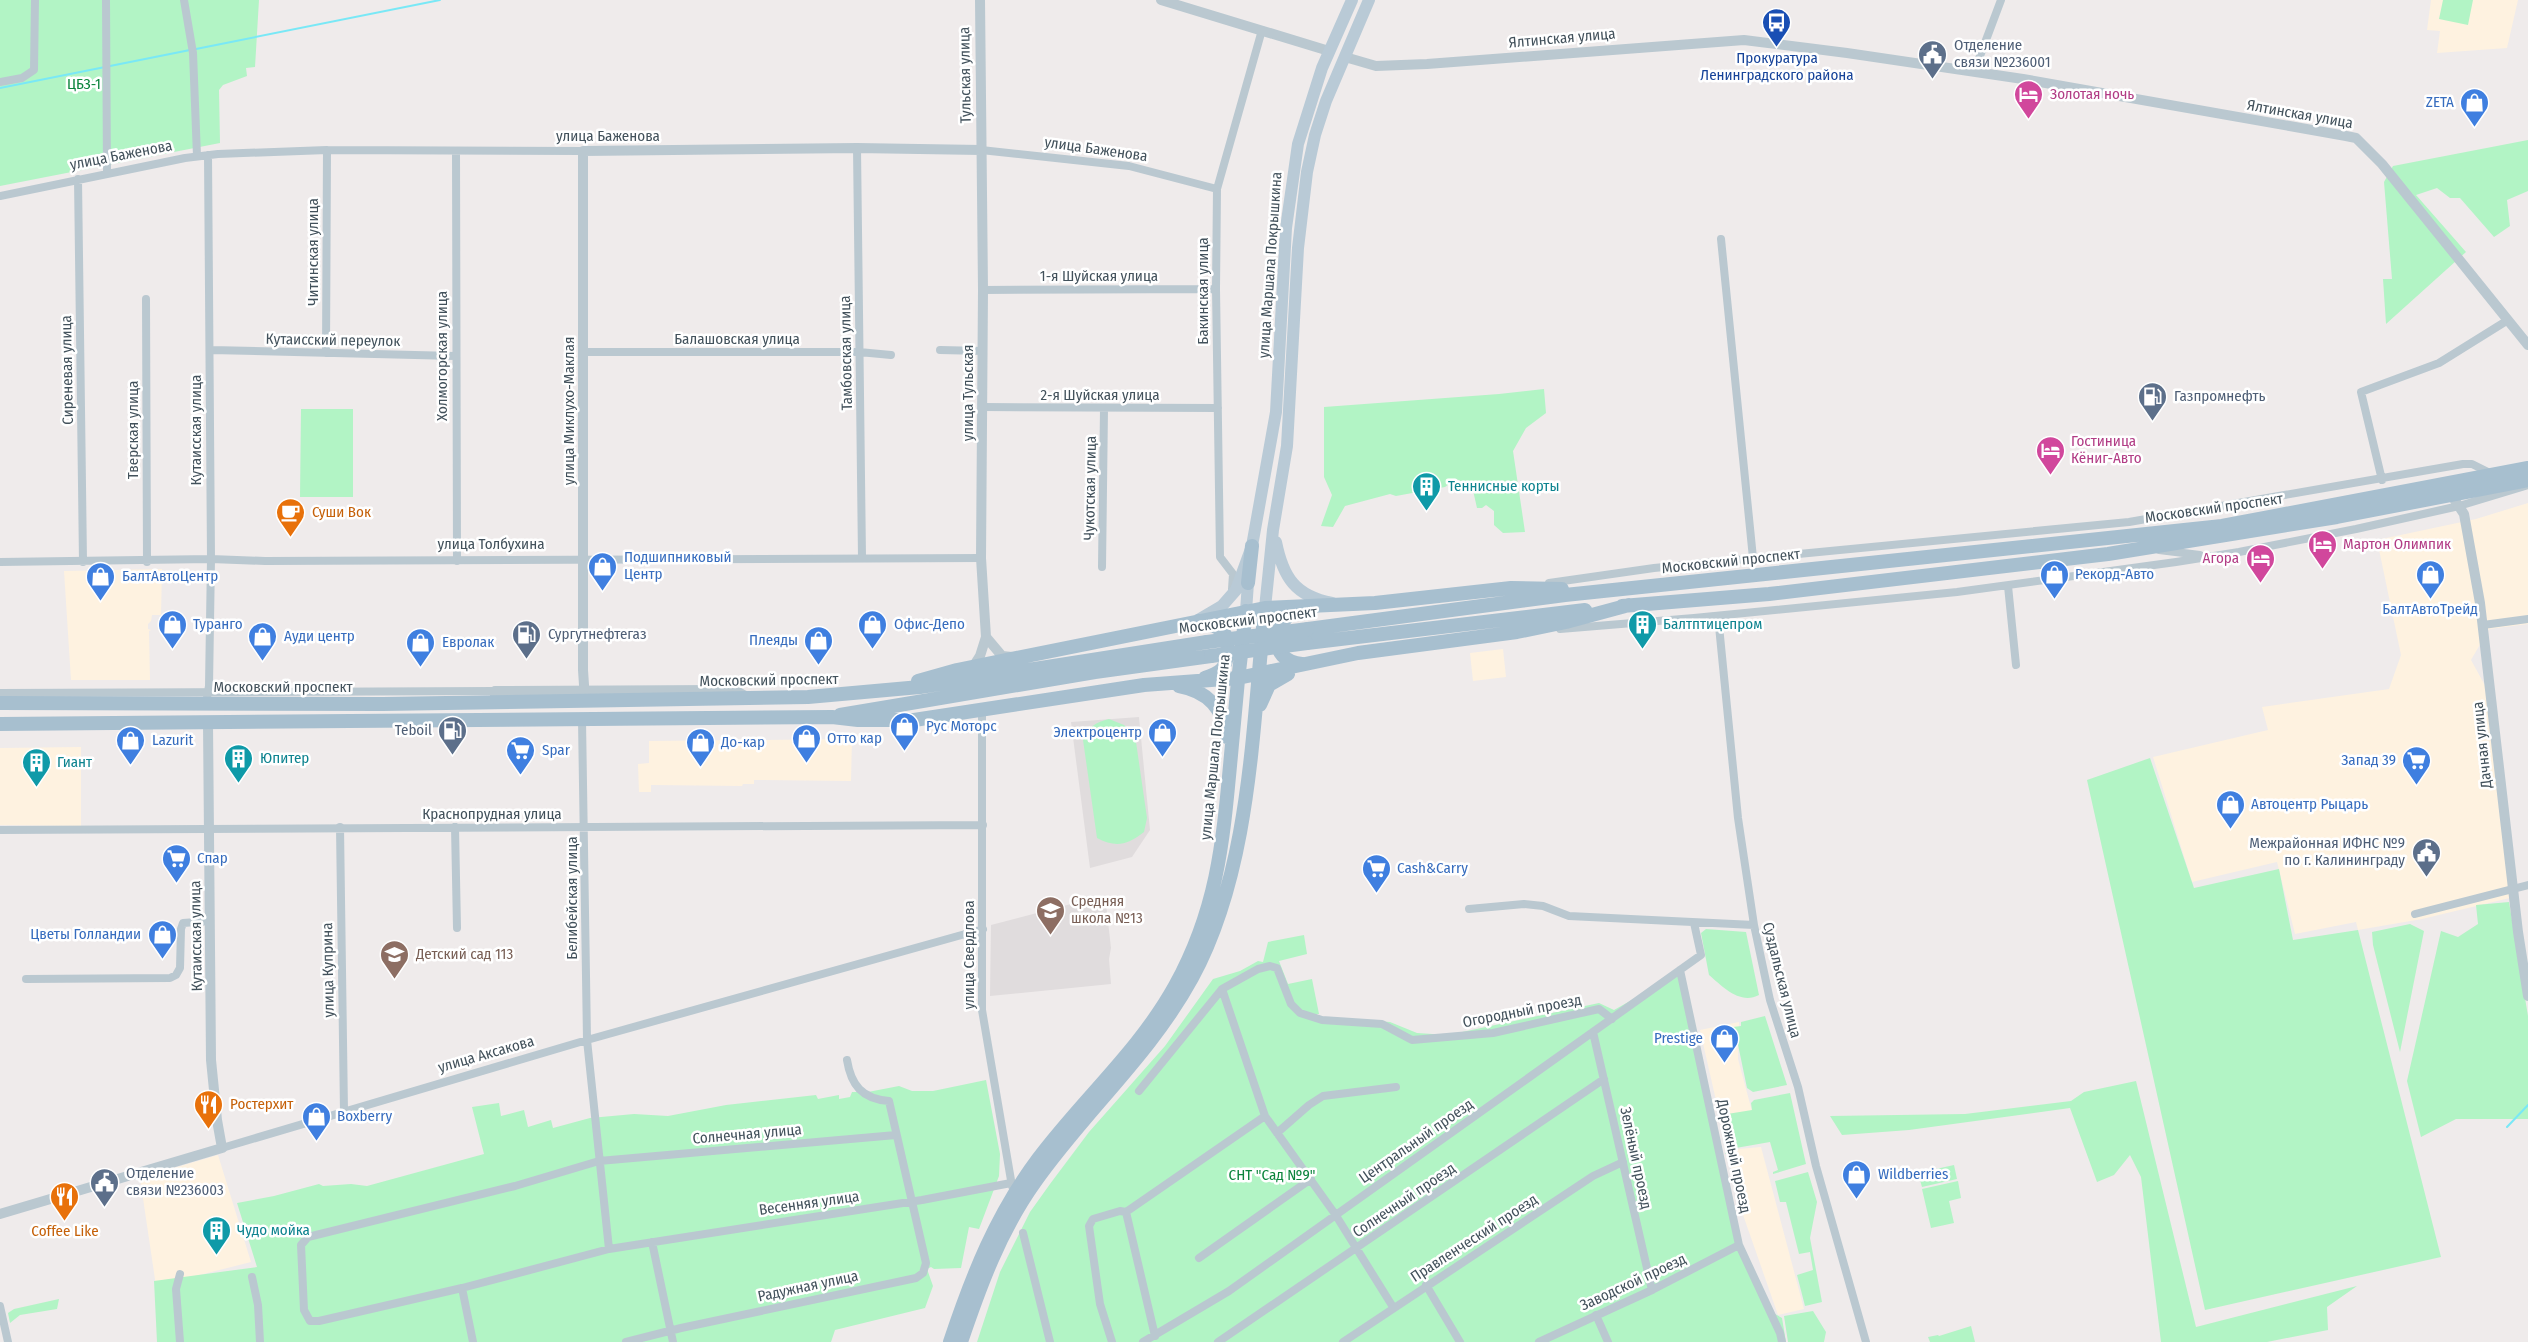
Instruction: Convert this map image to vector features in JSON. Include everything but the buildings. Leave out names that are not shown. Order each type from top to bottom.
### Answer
[{"type":"main road","name":"улица Маршала Покрышкина","points":[[950,1342],[981,1256],[1011,1198],[1029,1172],[1146,1030],[1182,973],[1200,933],[1215,885],[1252,546],[1275,421],[1286,228],[1294,166],[1306,112],[1329,51],[1352,0]]},
{"type":"main road","name":"улица Маршала Покрышкина","points":[[961,1342],[991,1260],[1028,1191],[1069,1138],[1150,1042],[1176,1005],[1197,968],[1227,888],[1248,782],[1265,608],[1288,428],[1302,199],[1321,115],[1369,0]]},
{"type":"main road","name":"Ялтинская улица","points":[[1329,51],[1345,57]]},
{"type":"main road","name":"Московский проспект","points":[[832,717],[1095,672],[1308,629],[1618,590],[2187,530],[2346,504],[2528,468]]},
{"type":"main road","name":"Московский проспект","points":[[0,703],[327,697],[384,704],[495,697],[585,695],[808,697],[891,691],[1209,649],[1307,643],[1629,605],[1801,591],[2042,563],[2456,500],[2528,480]]},
{"type":"main road","points":[[1274,530],[1284,570],[1294,586],[1313,598],[1345,604]]},
{"type":"main road","points":[[2181,543],[2187,530]]},
{"type":"main road","points":[[2041,545],[2036,550],[2036,555],[2042,563]]},
{"type":"main road","points":[[1197,621],[1227,601],[1240,583],[1252,546]]},
{"type":"main road","points":[[891,691],[923,679],[1018,657],[1265,608],[1414,600],[1511,588],[1618,590]]},
{"type":"main road","points":[[1308,605],[1291,612],[1283,619],[1279,628],[1279,648],[1287,661],[1309,665]]},
{"type":"main road","points":[[0,724],[811,717],[891,721],[1162,683],[1258,675],[1358,653],[1426,642],[1516,632],[1566,622],[1629,605]]},
{"type":"main road","points":[[1191,682],[1220,671],[1224,666],[1227,651],[1226,638],[1222,632],[1216,627],[1197,621]]},
{"type":"main road","points":[[1253,728],[1269,685],[1275,679],[1309,665]]},
{"type":"main road","points":[[1162,683],[1185,687],[1200,693],[1215,705],[1226,726],[1229,771]]},
{"type":"main road","points":[[384,704],[385,722]]},
{"type":"street","points":[[0,82],[22,78],[34,70],[35,0]]},
{"type":"street","points":[[106,0],[107,173]]},
{"type":"street","points":[[184,0],[193,49],[197,156]]},
{"type":"street","name":"Тульская улица","points":[[980,0],[981,150]]},
{"type":"street","name":"Ялтинская улица","points":[[1161,0],[1329,51]]},
{"type":"street","points":[[1974,72],[2001,0]]},
{"type":"street","name":"Бакинская улица","points":[[1227,601],[1233,577],[1229,567],[1220,557],[1216,289],[1217,189],[1262,30]]},
{"type":"street","name":"Ялтинская улица","points":[[1345,57],[1376,66],[1427,64],[1743,40],[1974,72],[2356,138],[2382,164],[2528,345]]},
{"type":"street","name":"улица Баженова","points":[[0,196],[197,156],[327,150],[583,151],[857,148],[981,150],[1129,166],[1217,189]]},
{"type":"street","name":"Тамбовская улица","points":[[857,148],[862,558]]},
{"type":"street","name":"Читинская улица","points":[[326,353],[327,150]]},
{"type":"street","name":"улица Тульская","points":[[981,150],[983,290],[981,558],[986,637]]},
{"type":"street","name":"Холмогорская улица","points":[[456,151],[457,561]]},
{"type":"street","name":"улица Миклухо-Маклая","points":[[583,151],[585,560],[583,670],[585,695]]},
{"type":"street","name":"Кутаисская улица","points":[[207,698],[211,559],[208,155]]},
{"type":"street","name":"Сиреневая улица","points":[[78,179],[83,562]]},
{"type":"street","name":"Московский проспект","points":[[1721,239],[1753,558]]},
{"type":"street","name":"1-я Шуйская улица","points":[[983,290],[1216,289]]},
{"type":"street","name":"Тверская улица","points":[[146,299],[147,562]]},
{"type":"street","points":[[2382,480],[2361,392],[2439,363],[2508,320]]},
{"type":"street","name":"Кутаисский переулок","points":[[211,350],[455,356]]},
{"type":"street","points":[[940,350],[983,351]]},
{"type":"street","name":"Балашовская улица","points":[[584,352],[859,352],[891,355]]},
{"type":"street","name":"2-я Шуйская улица","points":[[983,407],[1218,408]]},
{"type":"street","name":"Чукотская улица","points":[[1102,567],[1104,409]]},
{"type":"street","name":"Московский проспект","points":[[1511,588],[1654,568],[2052,530],[2176,514],[2472,464],[2494,475]]},
{"type":"street","name":"Московский проспект","points":[[1516,632],[1718,616],[2008,586],[2211,557],[2338,533],[2456,500],[2528,485]]},
{"type":"street","name":"Дачная улица","points":[[2456,500],[2464,514],[2483,625],[2518,932],[2528,996]]},
{"type":"street","points":[[2176,514],[2182,517],[2187,530]]},
{"type":"street","points":[[2052,530],[2079,542]]},
{"type":"street","points":[[2147,548],[2211,557]]},
{"type":"street","points":[[1819,568],[1832,551]]},
{"type":"street","name":"улица Толбухина","points":[[0,562],[147,562],[211,559],[457,561],[981,558]]},
{"type":"street","points":[[2008,586],[2016,665]]},
{"type":"street","points":[[1783,609],[1801,591]]},
{"type":"street","name":"Суздальская улица","points":[[1718,616],[1738,818],[1754,925],[1770,1000],[1798,1087],[1816,1166],[1866,1342]]},
{"type":"street","points":[[2483,625],[2528,619]]},
{"type":"street","points":[[986,637],[1002,656],[1018,657]]},
{"type":"street","points":[[973,667],[979,660],[986,637]]},
{"type":"street","points":[[327,697],[495,697],[567,690],[575,686],[583,670]]},
{"type":"street","points":[[567,690],[585,695]]},
{"type":"street","points":[[0,693],[144,694],[163,691],[207,698]]},
{"type":"street","name":"улица Свердлова","points":[[982,709],[983,1022],[1009,1167],[1011,1198]]},
{"type":"street","name":"Белибейская улица","points":[[582,720],[587,1040],[609,1249]]},
{"type":"street","name":"Кутаисская улица","points":[[208,723],[211,1060],[222,1148]]},
{"type":"street","name":"Краснопрудная улица","points":[[1,830],[983,825]]},
{"type":"street","name":"улица Куприна","points":[[340,827],[344,1112]]},
{"type":"street","points":[[455,827],[457,928]]},
{"type":"street","points":[[2415,914],[2435,911],[2528,885]]},
{"type":"street","points":[[1469,909],[1524,904],[1543,906],[1569,916],[1754,925]]},
{"type":"street","points":[[26,979],[170,978],[177,975],[180,968],[183,922],[210,921]]},
{"type":"street","name":"Центральный проезд","points":[[1143,1342],[1229,1291],[1701,955],[1694,923]]},
{"type":"street","name":"улица Аксакова","points":[[0,1214],[587,1040],[983,929]]},
{"type":"street","name":"Огородный проезд","points":[[1222,989],[1258,969],[1270,966],[1277,968],[1291,1004],[1300,1013],[1322,1020],[1382,1024],[1412,1040],[1493,1033],[1599,1009],[1611,1019]]},
{"type":"street","name":"Дорожный проезд","points":[[1680,970],[1739,1245],[1782,1342]]},
{"type":"street","points":[[1139,1090],[1222,989]]},
{"type":"street","points":[[1222,989],[1265,1116],[1335,1214],[1393,1307]]},
{"type":"street","name":"Зелёный проезд","points":[[1593,1032],[1652,1290]]},
{"type":"street","name":"Радужная улица","points":[[626,1342],[681,1328],[916,1278],[923,1273],[926,1263],[889,1101],[871,1100],[850,1078],[847,1060]]},
{"type":"street","name":"Солнечный проезд","points":[[1218,1342],[1604,1079]]},
{"type":"street","points":[[1277,1133],[1323,1096],[1396,1087]]},
{"type":"street","points":[[1112,1342],[1100,1304],[1089,1226],[1093,1219],[1120,1211],[1126,1212],[1265,1116]]},
{"type":"street","name":"Солнечная улица","points":[[462,1288],[310,1321],[304,1310],[301,1245],[308,1237],[515,1186],[599,1161],[896,1135]]},
{"type":"street","name":"Правленческий проезд","points":[[1343,1342],[1593,1176],[1623,1162]]},
{"type":"street","points":[[1009,1167],[1017,1173],[1029,1172]]},
{"type":"street","points":[[1199,1258],[1311,1179]]},
{"type":"street","name":"Весенняя улица","points":[[462,1288],[609,1249],[911,1202],[1011,1183]]},
{"type":"street","points":[[1126,1212],[1155,1336]]},
{"type":"street","points":[[1023,1233],[1050,1342]]},
{"type":"street","points":[[652,1242],[673,1342]]},
{"type":"street","name":"Заводской проезд","points":[[1539,1342],[1652,1290],[1739,1245]]},
{"type":"street","points":[[180,1274],[176,1289],[180,1342]]},
{"type":"street","points":[[252,1277],[258,1305],[260,1342]]},
{"type":"street","points":[[1426,1285],[1460,1342]]},
{"type":"street","points":[[462,1288],[473,1342]]},
{"type":"street","points":[[0,1306],[8,1342]]},
{"type":"street","points":[[1596,1315],[1608,1342]]},
{"type":"shaded area","points":[[2431,0],[2518,0],[2507,48],[2437,53],[2440,31],[2427,30]]},
{"type":"shaded area","points":[[2528,503],[2528,624],[2489,629],[2471,660],[2488,691],[2514,897],[2422,919],[2358,930],[2356,922],[2295,934],[2277,862],[2192,882],[2153,757],[2268,730],[2262,707],[2389,689],[2401,655],[2377,540],[2476,519]]},
{"type":"shaded area","name":"БалтАвтоЦентр","points":[[162,569],[161,615],[152,615],[148,624],[148,629],[151,630],[149,631],[150,680],[71,680],[64,571]]},
{"type":"shaded area","points":[[1503,649],[1506,677],[1473,681],[1470,653]]},
{"type":"shaded area","points":[[1139,717],[1150,830],[1132,857],[1090,868],[1071,722]]},
{"type":"shaded area","points":[[852,739],[851,781],[754,780],[754,784],[743,784],[742,786],[651,785],[651,792],[639,792],[638,764],[649,763],[649,741]]},
{"type":"shaded area","name":"Гиант","points":[[81,747],[81,826],[0,825],[0,748]]},
{"type":"shaded area","name":"Средняя школа №13","points":[[1105,895],[1111,948],[1109,959],[1111,984],[990,996],[991,925]]},
{"type":"shaded area","points":[[1739,1022],[1738,1059],[1753,1115],[1720,1118],[1700,1030]]},
{"type":"shaded area","points":[[1761,1147],[1804,1309],[1778,1315],[1741,1209],[1727,1150]]},
{"type":"shaded area","points":[[218,1155],[251,1262],[156,1286],[140,1178]]},
{"type":"green space","name":"ЦБЗ-1","points":[[0,0],[259,0],[255,67],[246,68],[247,76],[223,85],[219,90],[220,143],[0,186]]},
{"type":"green space","points":[[2443,0],[2473,0],[2468,25],[2439,19]]},
{"type":"green space","points":[[2528,140],[2528,191],[2507,200],[2510,226],[2494,237],[2460,198],[2450,198],[2437,188],[2416,195],[2466,252],[2386,324],[2383,279],[2392,279],[2384,182],[2393,166]]},
{"type":"green space","points":[[1544,389],[1546,413],[1526,428],[1513,451],[1525,532],[1503,533],[1494,525],[1494,511],[1486,505],[1477,508],[1472,486],[1456,479],[1445,487],[1396,496],[1390,494],[1345,506],[1333,527],[1321,526],[1332,495],[1324,477],[1324,407]]},
{"type":"green space","points":[[301,409],[353,409],[353,497],[300,497]]},
{"type":"green space","points":[[1109,719],[1124,725],[1135,735],[1147,818],[1144,832],[1121,844],[1097,838],[1083,740],[1093,726]]},
{"type":"green space","points":[[2150,758],[2194,888],[2279,869],[2293,940],[2358,930],[2441,1257],[2205,1310],[2087,780]]},
{"type":"green space","points":[[2509,902],[2528,1016],[2528,1119],[2456,1119],[2421,1137],[2407,1081],[2441,931],[2458,937],[2478,924],[2476,905]]},
{"type":"green space","points":[[2410,924],[2424,931],[2400,1052],[2373,945],[2372,932]]},
{"type":"green space","points":[[1706,929],[1746,932],[1759,995],[1752,998],[1739,996],[1709,975],[1701,933]]},
{"type":"green space","name":"СНТ \"Сад №9\"","points":[[1304,935],[1307,954],[1279,961],[1288,984],[1312,979],[1319,1014],[1316,1014],[1321,1017],[1390,1022],[1417,1033],[1448,1035],[1599,1003],[1614,1010],[1678,974],[1747,1264],[1768,1310],[1782,1318],[1786,1342],[977,1342],[1000,1272],[1030,1212],[1089,1132],[1165,1046],[1213,979],[1240,971],[1258,961],[1263,962],[1268,942]]},
{"type":"green space","points":[[1765,1016],[1787,1085],[1753,1092],[1747,1088],[1736,1035],[1731,1031],[1733,1027],[1741,1026],[1741,1022]]},
{"type":"green space","points":[[986,1080],[1000,1154],[999,1176],[979,1229],[969,1227],[961,1268],[934,1269],[931,1267],[927,1269],[933,1286],[925,1308],[835,1330],[831,1342],[157,1342],[154,1281],[257,1267],[237,1203],[319,1184],[323,1186],[351,1184],[367,1186],[484,1154],[472,1107],[499,1103],[501,1116],[524,1110],[528,1127],[551,1120],[553,1128],[590,1118],[634,1114],[668,1116],[726,1105],[816,1095],[818,1099],[839,1095],[839,1099],[850,1097],[852,1092],[868,1092],[899,1086],[912,1091],[933,1091]]},
{"type":"green space","points":[[2136,1081],[2196,1327],[2357,1286],[2327,1307],[2328,1330],[2267,1342],[2161,1342],[2141,1177],[2130,1155],[2114,1175],[2097,1182],[2070,1108],[1909,1130],[1842,1135],[1830,1116],[1965,1114],[2071,1101],[2084,1092]]},
{"type":"green space","points":[[1790,1093],[1806,1164],[1773,1174],[1778,1170],[1770,1142],[1730,1149],[1730,1153],[1725,1154],[1729,1146],[1721,1115],[1752,1110],[1751,1103],[1754,1100]]},
{"type":"green space","points":[[1954,1165],[1957,1179],[1922,1187],[1918,1173]]},
{"type":"green space","points":[[1808,1172],[1817,1202],[1810,1238],[1822,1302],[1805,1306],[1797,1275],[1813,1270],[1810,1252],[1799,1254],[1786,1202],[1780,1202],[1775,1181]]},
{"type":"green space","points":[[1958,1181],[1961,1198],[1949,1201],[1954,1223],[1931,1228],[1922,1189]]},
{"type":"green space","points":[[59,1299],[57,1309],[20,1315],[10,1323],[8,1313],[14,1309]]},
{"type":"green space","points":[[1813,1311],[1826,1332],[1824,1342],[1788,1342],[1784,1316]]},
{"type":"green space","points":[[1971,1326],[1975,1342],[1930,1342],[1928,1337],[1939,1336]]},
{"type":"waterway","points":[[196,49],[440,0]]},
{"type":"waterway","points":[[0,88],[190,50]]},
{"type":"waterway","points":[[2507,1127],[2528,1105]]},
{"type":"place","name":"Прокуратура Ленинградского района","points":[[1777,48]]},
{"type":"place","name":"Отделение связи №236001","points":[[1933,80]]},
{"type":"place","name":"Золотая ночь","points":[[2029,120]]},
{"type":"place","name":"ZETA","points":[[2475,128]]},
{"type":"place","name":"Газпромнефть","points":[[2153,422]]},
{"type":"place","name":"Гостиница Кёниг-Авто","points":[[2050,476]]},
{"type":"place","name":"Теннисные корты","points":[[1427,512]]},
{"type":"place","name":"Суши Вок","points":[[291,538]]},
{"type":"place","name":"Мартон Олимпик","points":[[2322,570]]},
{"type":"place","name":"Агора","points":[[2260,584]]},
{"type":"place","name":"Подшипниковый Центр","points":[[603,592]]},
{"type":"place","name":"Рекорд-Авто","points":[[2054,600]]},
{"type":"place","name":"БалтАвтоТрейд","points":[[2430,600]]},
{"type":"place","name":"БалтАвтоЦентр","points":[[101,602]]},
{"type":"place","name":"Туранго","points":[[172,650]]},
{"type":"place","name":"Офис-Депо","points":[[873,650]]},
{"type":"place","name":"Балтптицепром","points":[[1642,650]]},
{"type":"place","name":"Сургутнефтегаз","points":[[527,660]]},
{"type":"place","name":"Ауди центр","points":[[263,662]]},
{"type":"place","name":"Плеяды","points":[[819,666]]},
{"type":"place","name":"Евролак","points":[[421,668]]},
{"type":"place","name":"Рус Моторс","points":[[905,752]]},
{"type":"place","name":"Teboil","points":[[453,756]]},
{"type":"place","name":"Электроцентр","points":[[1163,758]]},
{"type":"place","name":"Отто кар","points":[[806,764]]},
{"type":"place","name":"Lazurit","points":[[131,766]]},
{"type":"place","name":"До-кар","points":[[700,768]]},
{"type":"place","name":"Spar","points":[[521,776]]},
{"type":"place","name":"Юпитер","points":[[239,784]]},
{"type":"place","name":"Запад 39","points":[[2417,786]]},
{"type":"place","name":"Гиант","points":[[36,788]]},
{"type":"place","name":"Автоцентр Рыцарь","points":[[2230,830]]},
{"type":"place","name":"Межрайонная ИФНС №9 по г. Калининграду","points":[[2426,878]]},
{"type":"place","name":"Спар","points":[[176,884]]},
{"type":"place","name":"Cash&Carry","points":[[1376,894]]},
{"type":"place","name":"Средняя школа №13","points":[[1050,936]]},
{"type":"place","name":"Цветы Голландии","points":[[162,960]]},
{"type":"place","name":"Детский сад 113","points":[[395,980]]},
{"type":"place","name":"Prestige","points":[[1724,1064]]},
{"type":"place","name":"Ростерхит","points":[[209,1130]]},
{"type":"place","name":"Boxberry","points":[[316,1142]]},
{"type":"place","name":"Wildberries","points":[[1857,1200]]},
{"type":"place","name":"Отделение связи №236003","points":[[105,1208]]},
{"type":"place","name":"Coffee Like","points":[[65,1222]]},
{"type":"place","name":"Чудо мойка","points":[[216,1256]]}]
